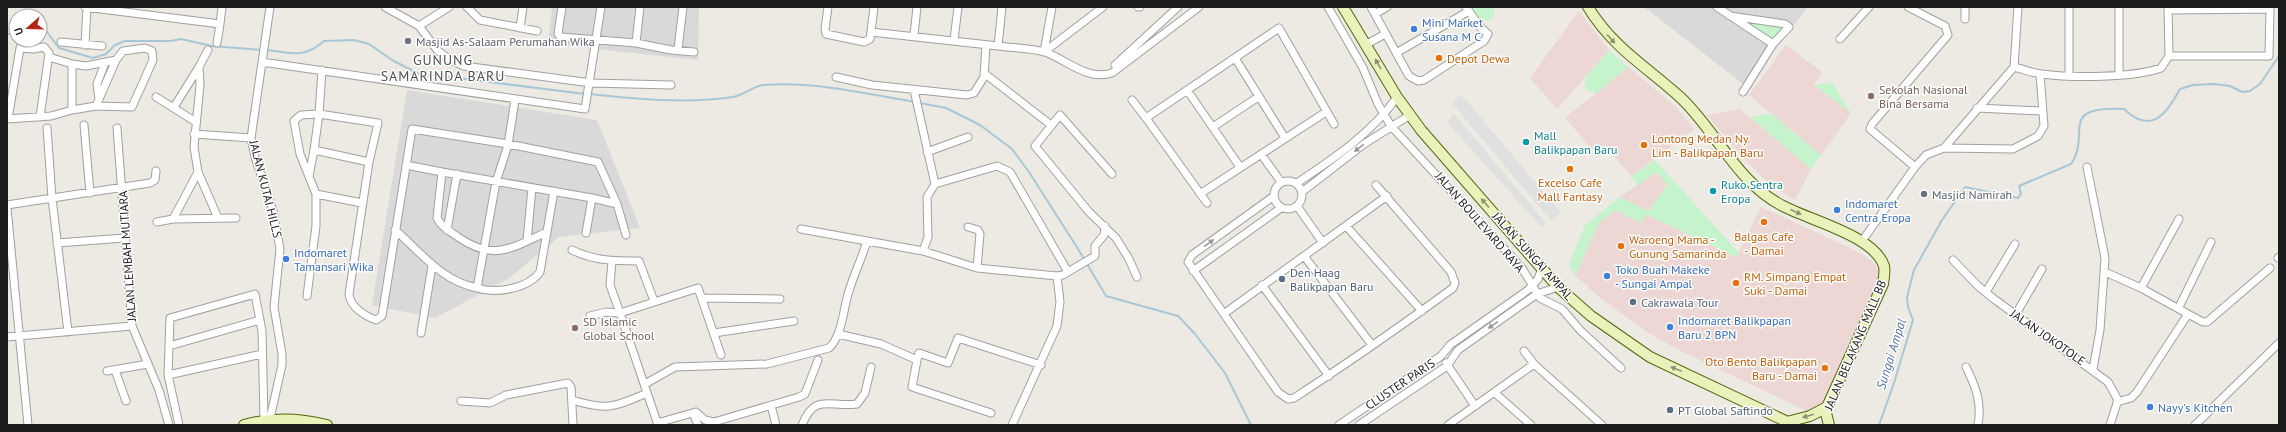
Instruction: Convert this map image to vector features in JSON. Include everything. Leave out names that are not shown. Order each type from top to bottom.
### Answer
[{"type":"main road","name":"JALAN SUNGAI AMPAL","points":[[1343,7],[1367,44],[1397,97],[1410,115],[1558,287],[1596,320],[1650,357],[1790,423]]},
{"type":"main road","name":"JALAN BELAKANG MALL BB","points":[[1588,7],[1615,43],[1682,98],[1759,192],[1781,205],[1839,229],[1862,241],[1872,250],[1884,266],[1883,284],[1827,407],[1828,421]]},
{"type":"main road","points":[[1790,423],[1810,416],[1827,407]]},
{"type":"main road","points":[[244,425],[267,421],[300,420],[327,425]]},
{"type":"street","points":[[85,45],[86,7],[220,24]]},
{"type":"street","points":[[217,43],[222,7]]},
{"type":"street","name":"JALAN KUTAI HILLS","points":[[267,421],[277,392],[282,354],[274,307],[280,257],[279,240],[273,211],[255,157],[251,138],[270,7]]},
{"type":"street","points":[[385,7],[419,26],[437,50],[450,60],[464,66],[590,84],[671,85]]},
{"type":"street","points":[[419,26],[449,7]]},
{"type":"street","points":[[467,7],[480,20],[536,31]]},
{"type":"street","points":[[476,17],[477,7]]},
{"type":"street","points":[[520,28],[523,7]]},
{"type":"street","points":[[562,7],[558,34],[561,37],[636,43],[670,50],[694,52]]},
{"type":"street","points":[[262,59],[322,70],[516,100],[586,107],[601,7]]},
{"type":"street","points":[[636,43],[640,7]]},
{"type":"street","points":[[678,50],[683,7]]},
{"type":"street","points":[[828,7],[825,29],[826,34],[864,42],[870,39],[874,7]]},
{"type":"street","points":[[914,35],[917,7]]},
{"type":"street","points":[[954,40],[958,7]]},
{"type":"street","points":[[998,46],[1002,7]]},
{"type":"street","points":[[1044,52],[1052,7]]},
{"type":"street","points":[[1044,52],[1103,7]]},
{"type":"street","points":[[1105,75],[1178,7]]},
{"type":"street","points":[[871,32],[914,35],[1044,52],[1087,73],[1105,75],[1112,73],[1199,7]]},
{"type":"street","name":"JALAN BOULEVARD RAYA","points":[[1328,7],[1363,68],[1384,115],[1391,126],[1406,140],[1522,268],[1530,288],[1543,301],[1562,309],[1580,330],[1621,368]]},
{"type":"street","points":[[1387,7],[1373,10],[1385,34],[1409,76],[1418,81],[1424,80],[1484,41],[1488,34],[1480,27],[1467,9],[1396,53]]},
{"type":"street","points":[[1717,7],[1773,44]]},
{"type":"street","points":[[1840,39],[1869,7]]},
{"type":"street","points":[[1908,7],[1945,26],[1948,35],[1872,124],[1870,129],[1915,167]]},
{"type":"street","points":[[1965,7],[1965,18]]},
{"type":"street","points":[[1944,148],[2014,67],[2018,7]]},
{"type":"street","points":[[2069,7],[2069,75]]},
{"type":"street","points":[[2119,7],[2119,75]]},
{"type":"street","points":[[2014,67],[2040,74],[2069,75],[2119,75],[2161,68],[2169,56],[2169,9],[2270,8],[2269,56],[2169,56]]},
{"type":"street","points":[[1730,16],[1788,24],[1789,29],[1773,44],[1743,92]]},
{"type":"street","points":[[1146,118],[1279,28],[1334,124]]},
{"type":"street","points":[[1367,44],[1385,34]]},
{"type":"street","points":[[61,42],[102,46]]},
{"type":"street","points":[[836,77],[872,85],[914,91],[968,95],[974,93],[984,76],[986,45]]},
{"type":"street","points":[[40,117],[49,57],[48,50],[46,47],[20,48],[7,118],[40,117],[96,106],[132,107],[153,60],[153,53],[145,48],[128,48],[123,51],[116,60],[96,106]]},
{"type":"street","points":[[174,108],[208,50]]},
{"type":"street","points":[[49,57],[72,64],[86,66],[116,60]]},
{"type":"street","points":[[1235,58],[1285,138]]},
{"type":"street","points":[[99,99],[97,84],[104,63]]},
{"type":"street","points":[[72,64],[72,110]]},
{"type":"street","points":[[198,67],[200,85],[194,134],[194,147],[198,172],[218,218]]},
{"type":"street","points":[[309,176],[319,114],[322,70]]},
{"type":"street","points":[[984,73],[1051,125]]},
{"type":"street","points":[[1862,241],[1915,167],[1926,155],[1944,148],[2012,149],[2042,132],[2044,126],[2041,112],[2040,74]]},
{"type":"street","points":[[1187,90],[1240,167]]},
{"type":"street","points":[[914,91],[935,184]]},
{"type":"street","points":[[156,97],[196,122]]},
{"type":"street","points":[[1213,127],[1258,97]]},
{"type":"street","points":[[1297,183],[1338,155],[1384,115],[1397,97]]},
{"type":"street","points":[[477,288],[496,182],[508,144],[516,100]]},
{"type":"street","points":[[1132,100],[1206,203]]},
{"type":"street","points":[[1977,108],[2041,112]]},
{"type":"street","points":[[1200,194],[1326,112]]},
{"type":"street","points":[[307,296],[316,226],[316,194],[300,154],[294,121],[301,115],[319,114],[378,123],[362,203],[349,298],[364,314],[376,320],[382,316],[412,129],[508,144],[598,162],[617,204],[626,235]]},
{"type":"street","points":[[1112,174],[1060,115],[1035,146],[1089,212],[1116,238],[1129,259],[1136,277]]},
{"type":"street","points":[[1302,192],[1391,126],[1410,115]]},
{"type":"street","points":[[84,125],[90,193]]},
{"type":"street","points":[[47,128],[52,198],[68,332]]},
{"type":"street","name":"JALAN LEMBAH MUTIARA","points":[[117,128],[124,238],[132,326],[159,390],[169,425]]},
{"type":"street","points":[[194,134],[251,138]]},
{"type":"street","points":[[928,152],[968,137]]},
{"type":"street","points":[[314,150],[369,162]]},
{"type":"street","points":[[1261,154],[1281,182]]},
{"type":"street","points":[[406,165],[592,198],[617,204]]},
{"type":"street","points":[[923,251],[928,237],[927,197],[935,184],[997,166],[1010,172],[1068,272]]},
{"type":"street","points":[[2086,167],[2104,249],[2105,272],[2100,330],[2094,369]]},
{"type":"street","points":[[7,204],[90,193],[153,182],[156,171]]},
{"type":"street","points":[[173,219],[198,172]]},
{"type":"street","points":[[442,172],[437,216],[440,224],[462,240],[484,250],[501,252],[547,232]]},
{"type":"street","points":[[447,230],[457,174]]},
{"type":"street","points":[[1289,180],[1297,183],[1302,192],[1302,200],[1297,206],[1290,209],[1282,208],[1278,205],[1274,196],[1275,188],[1281,182],[1289,180]]},
{"type":"street","points":[[1274,196],[1191,256],[1188,262],[1196,268],[1225,313],[1284,398],[1294,398],[1329,376],[1453,288],[1455,278],[1387,196],[1376,185]]},
{"type":"street","points":[[527,241],[532,188]]},
{"type":"street","points":[[395,230],[444,276],[466,286],[499,290],[525,284],[537,277],[540,272],[554,191]]},
{"type":"street","points":[[316,194],[362,203]]},
{"type":"street","points":[[1225,313],[1262,285],[1347,227],[1387,196]]},
{"type":"street","points":[[586,233],[592,198]]},
{"type":"street","points":[[1297,206],[1323,243]]},
{"type":"street","points":[[7,208],[28,425]]},
{"type":"street","points":[[1196,268],[1282,208]]},
{"type":"street","points":[[157,222],[173,219],[236,218]]},
{"type":"street","points":[[2141,288],[2179,219]]},
{"type":"street","points":[[801,229],[923,251],[977,268],[1063,276],[1095,256],[1095,246],[1104,235],[1105,226]]},
{"type":"street","points":[[968,227],[978,230],[980,234],[977,268]]},
{"type":"street","points":[[1347,227],[1422,311]]},
{"type":"street","points":[[57,243],[124,238]]},
{"type":"street","points":[[645,384],[675,367],[761,364],[819,352],[829,348],[834,344],[838,334],[848,291],[867,241]]},
{"type":"street","points":[[2179,307],[2211,242]]},
{"type":"street","points":[[1986,292],[2015,244]]},
{"type":"street","points":[[572,250],[590,258],[612,261],[639,261],[654,301]]},
{"type":"street","points":[[1304,256],[1372,345]]},
{"type":"street","name":"JALAN JOKOTOLE","points":[[1953,260],[1986,292],[2094,369],[2111,385],[2118,397],[2117,402]]},
{"type":"street","points":[[612,261],[610,285],[645,384],[657,424],[696,412],[705,420],[714,422],[805,394],[818,360]]},
{"type":"street","points":[[421,333],[432,266]]},
{"type":"street","points":[[1530,288],[1538,279],[1542,268]]},
{"type":"street","points":[[2105,272],[2179,307],[2202,322],[2207,322],[2270,268]]},
{"type":"street","points":[[2016,314],[2042,269]]},
{"type":"street","points":[[1012,425],[1041,365],[1060,317],[1060,289],[1057,276]]},
{"type":"street","points":[[1262,285],[1329,376]]},
{"type":"street","name":"CLUSTER PARIS","points":[[1359,425],[1447,366],[1458,350],[1536,294],[1558,287]]},
{"type":"street","points":[[590,316],[606,312],[620,314],[654,301],[698,288],[721,355]]},
{"type":"street","name":"CLUSTER PARIS","points":[[1339,425],[1441,356],[1450,345],[1530,288]]},
{"type":"street","points":[[179,425],[168,375],[170,318],[240,296],[254,294],[260,320],[267,421]]},
{"type":"street","points":[[702,298],[780,299]]},
{"type":"street","points":[[1508,304],[1514,310]]},
{"type":"street","points":[[2110,425],[2117,402],[2131,398],[2137,392],[2188,314]]},
{"type":"street","points":[[169,346],[260,320]]},
{"type":"street","points":[[714,333],[794,321]]},
{"type":"street","points":[[7,337],[132,326]]},
{"type":"street","points":[[838,334],[881,344],[917,360]]},
{"type":"street","points":[[991,413],[912,387],[918,353],[948,363],[958,338],[1041,365]]},
{"type":"street","points":[[2196,425],[2279,343]]},
{"type":"street","points":[[1524,351],[1534,364],[1602,425]]},
{"type":"street","points":[[168,375],[262,354]]},
{"type":"street","name":"CLUSTER PARIS","points":[[1441,356],[1475,406]]},
{"type":"street","points":[[107,371],[148,364]]},
{"type":"street","points":[[1448,425],[1534,364]]},
{"type":"street","points":[[802,425],[812,407],[819,403],[857,404],[865,393],[871,367]]},
{"type":"street","points":[[1966,367],[1978,394],[1980,413],[1978,425]]},
{"type":"street","points":[[115,370],[126,401]]},
{"type":"street","points":[[461,400],[485,404],[506,396],[568,383],[571,387],[573,425]]},
{"type":"street","points":[[572,400],[607,408],[622,404],[647,393]]},
{"type":"street","points":[[1495,393],[1531,425]]},
{"type":"street","points":[[771,405],[776,425]]},
{"type":"street","points":[[693,413],[698,425]]},
{"type":"street","points":[[1458,418],[1464,425]]},
{"type":"shaded area","points":[[552,7],[699,7],[698,60],[548,44]]},
{"type":"shaded area","points":[[1644,7],[1808,7],[1792,27],[1731,17],[1775,49],[1747,87]]},
{"type":"shaded area","points":[[1579,11],[1609,50],[1557,109],[1530,78]]},
{"type":"shaded area","points":[[1786,45],[1823,73],[1814,85],[1851,113],[1821,155],[1749,95]]},
{"type":"shaded area","points":[[1628,67],[1674,105],[1694,129],[1631,176],[1611,152],[1592,149],[1565,118]]},
{"type":"shaded area","points":[[407,90],[597,120],[640,228],[559,237],[508,279],[435,318],[372,305]]},
{"type":"shaded area","points":[[1461,94],[1561,213],[1551,221],[1452,103]]},
{"type":"shaded area","points":[[1740,109],[1811,169],[1795,200],[1769,184],[1742,157],[1707,115]]},
{"type":"shaded area","points":[[1454,114],[1547,224],[1541,227],[1447,122]]},
{"type":"shaded area","points":[[1656,172],[1668,184],[1648,211],[1620,197]]},
{"type":"shaded area","points":[[1761,207],[1852,249],[1872,261],[1879,270],[1882,283],[1823,408],[1807,411],[1679,350],[1647,332],[1603,300],[1575,276],[1599,223],[1616,210],[1640,223],[1645,214],[1736,257]]},
{"type":"green space","points":[[1472,7],[1494,7],[1495,13],[1492,19],[1483,21],[1478,18]]},
{"type":"green space","points":[[1730,16],[1792,27],[1775,49]]},
{"type":"green space","points":[[1609,50],[1628,67],[1596,93],[1586,90],[1585,79]]},
{"type":"green space","points":[[1832,83],[1851,113],[1814,85]]},
{"type":"green space","points":[[1772,114],[1821,155],[1811,169],[1750,117]]},
{"type":"green space","points":[[1655,160],[1738,252],[1736,257],[1646,214],[1641,223],[1616,210],[1599,223],[1575,276],[1569,265],[1585,225],[1620,197],[1648,211],[1668,185],[1656,172],[1638,185],[1631,176]]},
{"type":"waterway","points":[[48,33],[59,48],[93,58],[106,54],[115,45],[125,41],[171,41],[181,39],[212,46],[262,50]]},
{"type":"waterway","points":[[266,50],[303,53],[309,51],[324,41],[354,40],[369,44],[392,60],[417,73],[585,94]]},
{"type":"waterway","name":"Sungai Ampal","points":[[1879,425],[1894,383],[1913,320],[1908,307],[1907,297],[1914,270],[1942,220],[1965,187],[2018,198],[2021,194],[2019,186],[2071,164],[2077,153],[2080,124],[2083,117],[2090,112],[2103,109],[2124,109],[2134,117],[2150,121],[2163,114],[2180,89],[2193,85],[2214,84],[2230,86],[2242,92],[2250,91],[2260,84],[2279,56]]},
{"type":"waterway","points":[[590,94],[643,99],[698,100],[733,97],[760,86],[783,84],[840,89],[915,102]]},
{"type":"waterway","points":[[920,103],[946,108],[980,125],[1012,149],[1029,172],[1085,260]]},
{"type":"waterway","points":[[1087,264],[1106,296],[1178,316],[1195,334],[1225,373],[1251,425]]},
{"type":"place","name":"Mini Market Susana M C","points":[[1414,29]]},
{"type":"place","name":"Masjid As-Salaam Perumahan Wika","points":[[408,41]]},
{"type":"place","name":"Depot Dewa","points":[[1439,58]]},
{"type":"place","name":"Sekolah Nasional Bina Bersama","points":[[1871,96]]},
{"type":"place","name":"Mall Balikpapan Baru","points":[[1526,142]]},
{"type":"place","name":"Lontong Medan Ny. Lim - Balikpapan Baru","points":[[1644,145]]},
{"type":"place","name":"Excelso Cafe Mall Fantasy","points":[[1570,169]]},
{"type":"place","name":"Ruko Sentra Eropa","points":[[1713,191]]},
{"type":"place","name":"Masjid Namirah","points":[[1924,194]]},
{"type":"place","name":"Indomaret Centra Eropa","points":[[1837,210]]},
{"type":"place","name":"Balgas Cafe - Damai","points":[[1764,222]]},
{"type":"place","name":"Waroeng Mama - Gunung Samarinda","points":[[1621,246]]},
{"type":"place","name":"Indomaret Tamansari Wika","points":[[286,259]]},
{"type":"place","name":"Toko Buah Makeke - Sungai Ampal","points":[[1607,276]]},
{"type":"place","name":"Den Haag Balikpapan Baru","points":[[1282,279]]},
{"type":"place","name":"RM. Simpang Empat Suki - Damai","points":[[1736,283]]},
{"type":"place","name":"Cakrawala Tour","points":[[1633,302]]},
{"type":"place","name":"Indomaret Balikpapan Baru 2 BPN","points":[[1670,327]]},
{"type":"place","name":"SD Islamic Global School","points":[[575,328]]},
{"type":"place","name":"Oto Bento Balikpapan Baru - Damai","points":[[1825,368]]},
{"type":"place","name":"Nayy's Kitchen","points":[[2150,407]]},
{"type":"place","name":"PT Global Saftindo","points":[[1670,410]]},
{"type":"district","name":"GUNUNG SAMARINDA BARU","points":[[443,68]]}]
